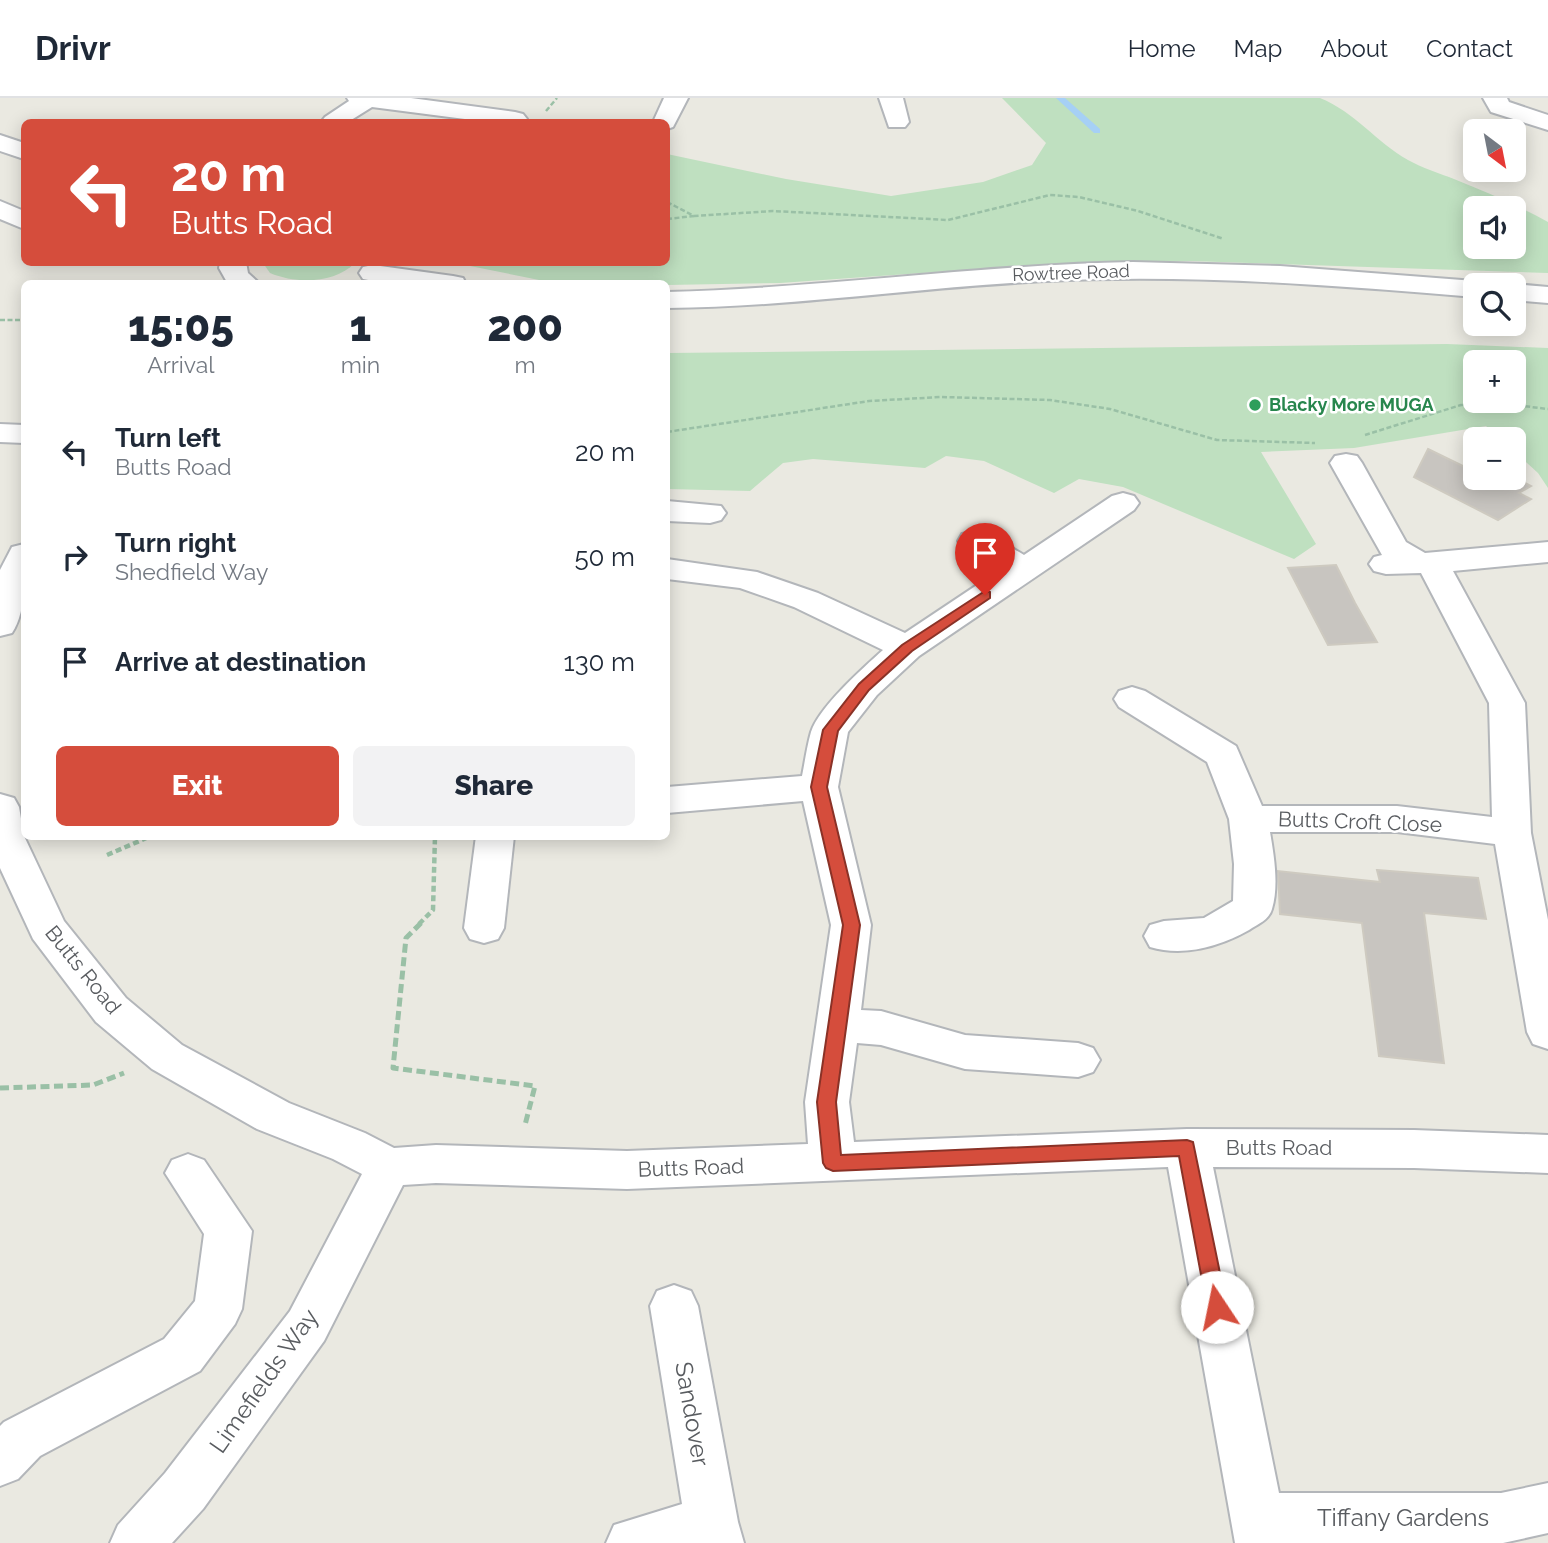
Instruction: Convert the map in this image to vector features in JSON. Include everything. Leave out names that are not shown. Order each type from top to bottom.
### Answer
[{"type":"street","points":[[515,119],[533,98]]},
{"type":"street","points":[[666,119],[676,98]]},
{"type":"street","points":[[891,98],[897,122]]},
{"type":"street","points":[[1495,98],[1499,107],[1548,123]]},
{"type":"street","points":[[337,119],[363,99],[499,119]]},
{"type":"street","points":[[0,142],[21,151]]},
{"type":"street","name":"Rowtree Road","points":[[670,300],[769,296],[981,276],[1084,271],[1286,273],[1463,288]]},
{"type":"street","points":[[369,273],[422,280]]},
{"type":"street","points":[[1526,293],[1548,295]]},
{"type":"street","points":[[0,433],[21,434]]},
{"type":"street","points":[[1346,463],[1393,548],[1425,563],[1507,702],[1513,833],[1542,967],[1548,1032]]},
{"type":"street","points":[[833,1163],[827,1102],[851,925],[819,787],[830,730],[864,687],[907,648],[1123,503]]},
{"type":"street","points":[[670,511],[710,513]]},
{"type":"street","points":[[974,541],[1025,569]]},
{"type":"street","points":[[1386,564],[1548,552]]},
{"type":"street","points":[[0,625],[6,592],[21,560]]},
{"type":"street","points":[[670,569],[745,579],[806,600],[907,648]]},
{"type":"street","name":"Butts Croft Close","points":[[1132,699],[1223,755],[1248,819],[1255,858],[1256,886],[1252,909],[1212,932],[1164,936]]},
{"type":"street","points":[[670,800],[819,787]]},
{"type":"street","name":"Butts Croft Close","points":[[1248,819],[1397,819],[1513,833]]},
{"type":"street","name":"Butts Road","points":[[3,833],[47,928],[111,1010],[167,1057],[273,1116],[349,1146],[389,1167],[436,1164],[627,1170],[1187,1148],[1414,1149],[1548,1154]]},
{"type":"street","points":[[484,928],[495,840]]},
{"type":"street","points":[[836,1025],[881,1028],[965,1052],[1078,1060]]},
{"type":"street","name":"Tiffany Gardens","points":[[1187,1148],[1260,1531],[1501,1518],[1548,1508]]},
{"type":"street","name":"Limefields Way","points":[[137,1543],[184,1491],[307,1326],[389,1167]]},
{"type":"street","points":[[11,1450],[183,1355],[218,1309],[228,1231],[188,1173]]},
{"type":"street","name":"Sandover","points":[[633,1543],[714,1532],[674,1306]]},
{"type":"path","points":[[670,219],[773,211],[948,220],[1050,195],[1079,197],[1138,211],[1225,239]]},
{"type":"path","points":[[670,204],[694,216]]},
{"type":"path","points":[[0,320],[21,320]]},
{"type":"path","points":[[670,432],[869,401],[941,397],[1050,400],[1110,409],[1217,440],[1318,443]]},
{"type":"path","points":[[1363,436],[1387,432],[1450,407],[1490,402],[1548,409]]},
{"type":"path","points":[[107,855],[142,840]]},
{"type":"path","points":[[435,840],[433,910],[406,938],[393,1068],[535,1086],[514,1167]]},
{"type":"path","points":[[0,1088],[93,1085],[167,1057]]},
{"type":"green space","points":[[1002,98],[1320,98],[1344,111],[1408,160],[1494,196],[1463,196],[1463,259],[1526,259],[1526,211],[1548,222],[1548,273],[1191,261],[1036,265],[780,283],[670,285],[670,280],[539,280],[470,266],[670,266],[670,155],[786,179],[891,196],[983,182],[1032,165],[1046,143]]},
{"type":"green space","points":[[265,266],[351,266],[337,275],[314,280],[291,279],[270,273]]},
{"type":"green space","points":[[1447,344],[1548,348],[1548,488],[1526,462],[1526,427],[1463,427],[1463,430],[1354,448],[1261,452],[1316,544],[1294,559],[1123,487],[1079,479],[1054,493],[984,461],[946,456],[925,468],[813,459],[783,463],[750,491],[670,489],[670,353]]},
{"type":"building","points":[[1428,449],[1463,466],[1463,490],[1524,490],[1519,493],[1531,499],[1498,520],[1414,477]]},
{"type":"building","points":[[1336,565],[1377,642],[1328,645],[1288,568]]},
{"type":"building","points":[[1377,870],[1478,878],[1486,919],[1424,913],[1444,1063],[1379,1056],[1362,923],[1280,914],[1278,871],[1380,882]]},
{"type":"waterway","points":[[1060,98],[1097,131]]},
{"type":"place","name":"Blacky More MUGA","points":[[1255,405]]},
{"type":"route","points":[[985,595],[907,648],[864,687],[830,730],[819,787],[851,925],[827,1102],[833,1163],[1187,1148],[1217,1307]]}]
